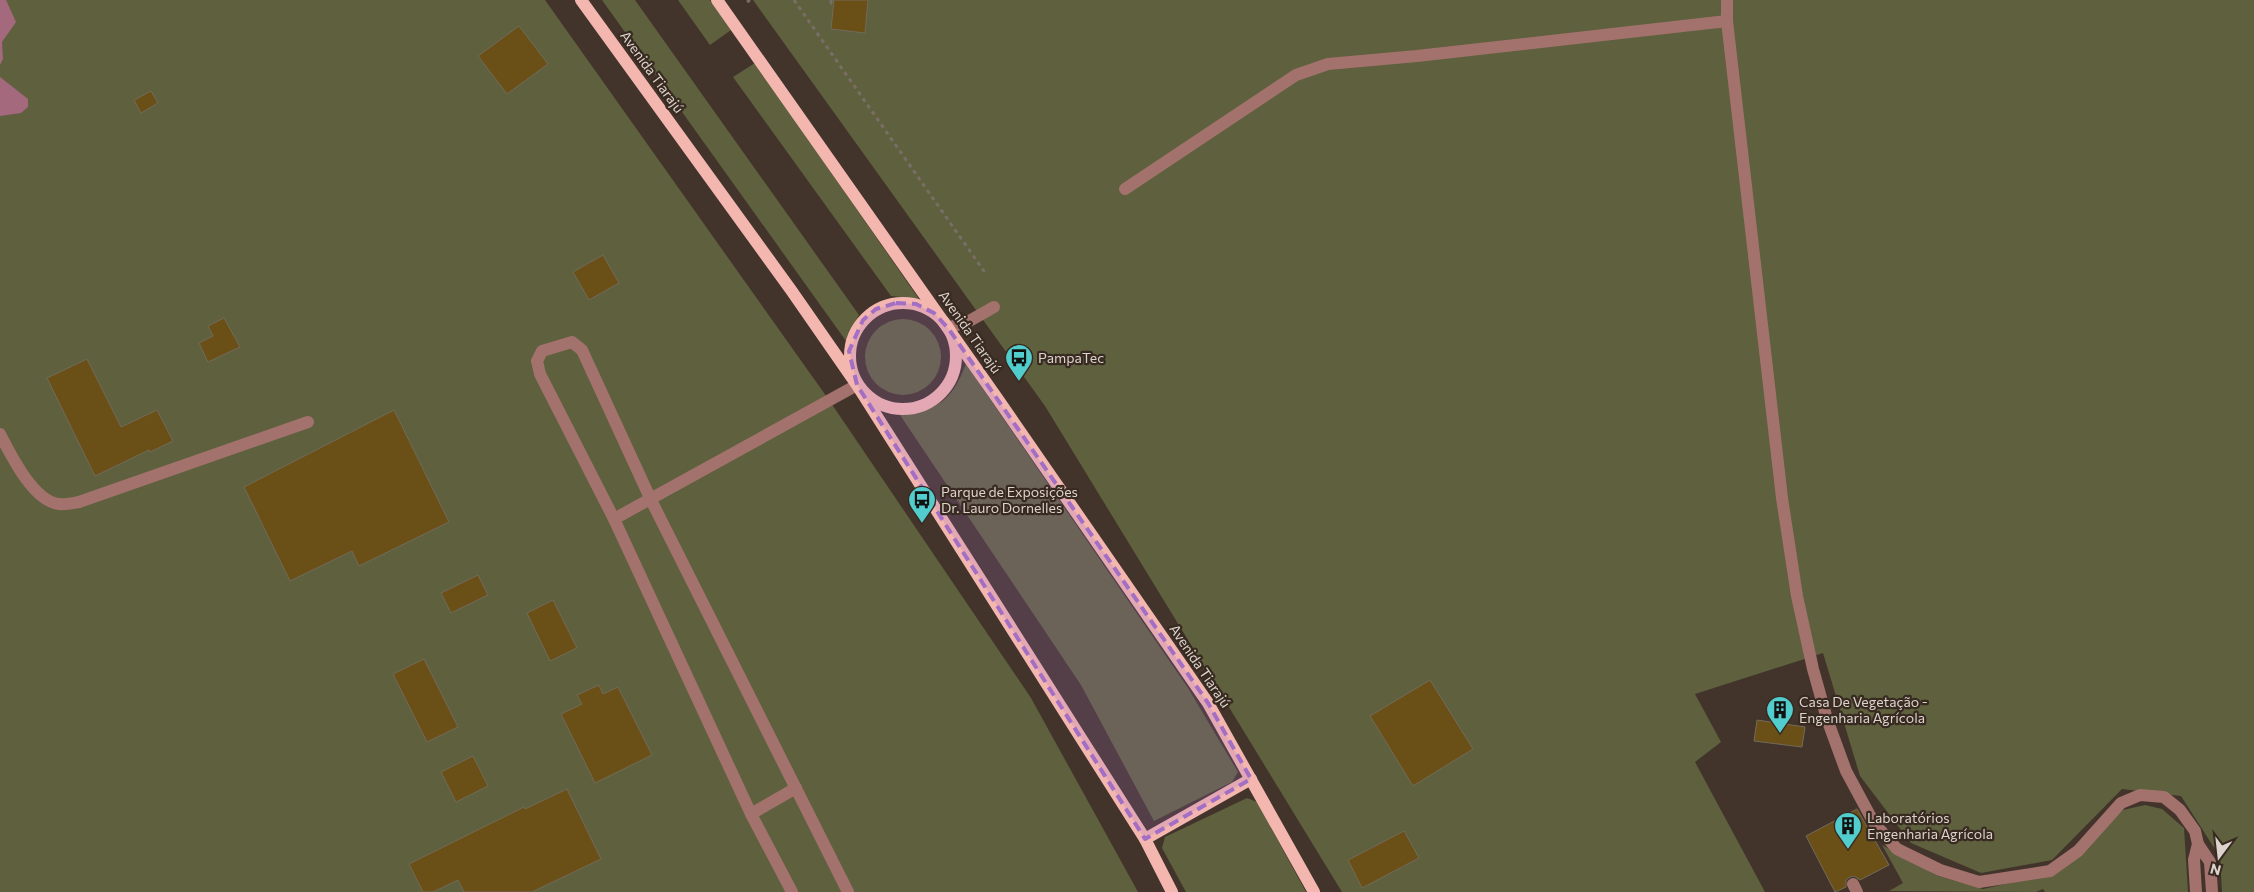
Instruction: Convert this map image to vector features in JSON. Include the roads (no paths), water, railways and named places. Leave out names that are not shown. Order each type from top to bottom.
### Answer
[{"type":"main road","name":"Avenida Tiarajú","points":[[581,0],[791,290],[857,385],[1145,839],[1172,892]]},
{"type":"main road","name":"Avenida Tiarajú","points":[[717,0],[948,328],[1208,703],[1314,892]]},
{"type":"main road","points":[[896,303],[916,304],[934,313],[948,328],[955,343],[956,360],[953,376],[944,390],[931,401],[916,408],[899,409],[883,406],[869,397],[857,385],[850,368],[849,351],[858,327],[876,309],[896,303]]},
{"type":"main road","points":[[1145,839],[1252,779]]},
{"type":"street","points":[[1727,0],[1727,21],[1782,498],[1797,596],[1813,669],[1827,719],[1846,771],[1874,823],[1897,849],[1940,870],[1978,882],[2050,872],[2078,851],[2121,802],[2140,795],[2164,797],[2180,810],[2195,832],[2198,844],[2210,862],[2212,892]]},
{"type":"street","points":[[1125,189],[1296,76],[1328,64],[1417,56],[1727,21]]},
{"type":"street","points":[[948,328],[971,320],[994,307]]},
{"type":"street","points":[[792,892],[751,814],[614,519],[540,374],[538,361],[542,351],[572,342],[582,350],[651,500],[848,892]]},
{"type":"street","points":[[614,519],[857,385]]},
{"type":"street","points":[[0,434],[14,462],[42,497],[59,504],[79,502],[308,422]]},
{"type":"street","points":[[751,814],[796,788]]},
{"type":"street","points":[[2196,892],[2194,860],[2198,844]]},
{"type":"place","name":"PampaTec","points":[[1019,382]]},
{"type":"place","name":"Parque de Exposições Dr. Lauro Dornelles","points":[[922,524]]},
{"type":"place","name":"Casa De Vegetação - Engenharia Agrícola","points":[[1780,734]]},
{"type":"place","name":"Laboratórios Engenharia Agrícola","points":[[1848,850]]}]
